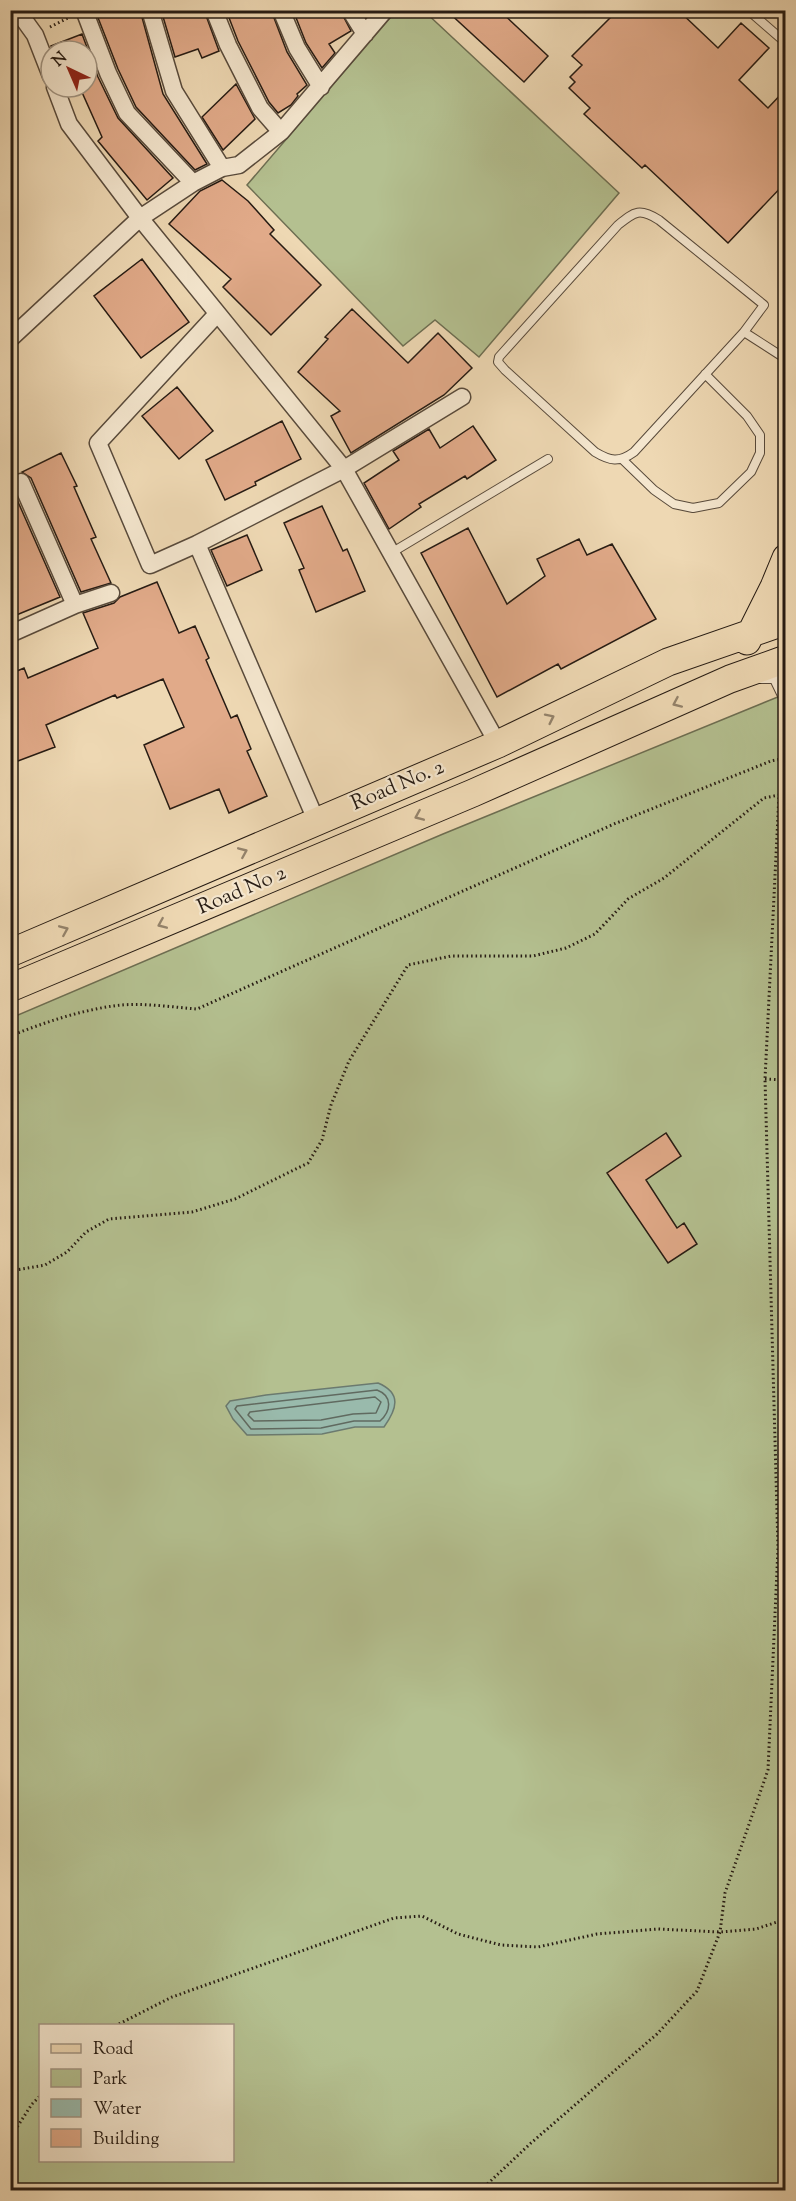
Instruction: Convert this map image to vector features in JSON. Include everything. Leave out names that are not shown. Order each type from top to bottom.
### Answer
[{"type":"main road","points":[[730,679],[786,558]]},
{"type":"main road","points":[[668,662],[740,618],[774,587]]},
{"type":"main road","name":"Road No. 2","points":[[10,953],[498,744],[668,662],[786,621]]},
{"type":"main road","points":[[730,679],[782,664]]},
{"type":"main road","name":"Road No 2","points":[[10,988],[473,793],[730,679]]},
{"type":"street","points":[[17,10],[35,35],[39,45]]},
{"type":"street","points":[[150,10],[174,91],[222,168]]},
{"type":"street","points":[[214,10],[228,45],[260,108],[281,132]]},
{"type":"street","points":[[281,10],[297,48],[321,87]]},
{"type":"street","points":[[350,10],[365,34]]},
{"type":"street","points":[[10,339],[140,218],[222,168],[239,165],[281,132],[386,10]]},
{"type":"street","points":[[79,13],[127,113],[194,183]]},
{"type":"street","points":[[60,99],[69,124],[140,218],[344,469],[498,744]]},
{"type":"street","points":[[217,314],[98,443],[150,565],[197,544],[344,469],[462,397]]},
{"type":"street","points":[[21,482],[75,605]]},
{"type":"street","points":[[197,544],[316,820]]},
{"type":"street","points":[[10,634],[75,605],[111,593]]},
{"type":"lane","points":[[748,10],[786,44]]},
{"type":"lane","points":[[636,212],[646,212],[659,220],[764,304],[744,332],[634,452],[623,460],[607,459],[595,452],[498,362],[499,357],[618,225],[636,212]]},
{"type":"lane","points":[[744,332],[786,359]]},
{"type":"lane","points":[[623,460],[654,490],[674,504],[693,508],[719,503],[750,472],[760,453],[760,435],[747,416],[705,374]]},
{"type":"lane","points":[[391,553],[548,459]]},
{"type":"lane","points":[[782,664],[786,704]]},
{"type":"path","points":[[35,35],[79,13]]},
{"type":"path","points":[[10,1036],[41,1024],[114,1006],[196,1009],[614,824],[771,761],[786,758]]},
{"type":"path","points":[[10,1271],[45,1265],[67,1252],[86,1232],[109,1219],[192,1212],[203,1209],[235,1199],[308,1163],[322,1140],[331,1105],[349,1061],[408,965],[451,956],[533,956],[566,948],[595,934],[628,899],[663,878],[764,798],[786,791]]},
{"type":"path","points":[[481,2190],[531,2143],[657,2034],[698,1991],[720,1932],[725,1893],[768,1770],[778,1548],[765,1079],[779,795]]},
{"type":"path","points":[[765,1079],[786,1080]]},
{"type":"path","points":[[117,2024],[172,1996],[394,1917],[422,1916],[458,1934],[501,1945],[538,1947],[597,1934],[658,1929],[720,1932],[756,1929],[786,1919]]},
{"type":"path","points":[[10,2138],[39,2097]]},
{"type":"green space","points":[[423,10],[619,193],[479,357],[435,320],[403,346],[247,185],[396,11]]},
{"type":"green space","points":[[785,694],[785,2190],[11,2190],[11,1018],[443,834]]},
{"type":"water","points":[[378,1383],[391,1392],[395,1402],[392,1414],[384,1427],[355,1427],[322,1434],[247,1435],[233,1419],[226,1406],[230,1401],[266,1395]]},
{"type":"building","points":[[95,10],[140,10],[163,94],[207,164],[195,170],[136,107]]},
{"type":"building","points":[[161,10],[204,10],[219,51],[202,58],[198,49],[175,57]]},
{"type":"building","points":[[226,10],[271,10],[287,52],[307,85],[297,94],[298,96],[291,105],[278,113],[269,102],[238,41]]},
{"type":"building","points":[[293,10],[340,10],[351,31],[329,44],[335,53],[322,68],[306,43]]},
{"type":"building","points":[[446,10],[499,10],[548,56],[524,82]]},
{"type":"building","points":[[618,10],[678,10],[718,48],[741,23],[769,48],[739,80],[768,108],[786,89],[786,182],[728,243],[645,165],[642,168],[584,114],[590,108],[569,88],[575,82],[570,77],[582,65],[572,56]]},
{"type":"building","points":[[82,34],[84,39],[69,39]]},
{"type":"building","points":[[99,79],[118,118],[173,178],[147,200],[98,141],[102,137],[85,99],[99,99]]},
{"type":"building","points":[[236,84],[255,119],[223,150],[202,117]]},
{"type":"building","points":[[222,180],[248,201],[274,230],[270,234],[321,285],[271,335],[223,287],[231,279],[169,224],[200,191]]},
{"type":"building","points":[[142,259],[189,322],[141,358],[94,296]]},
{"type":"building","points":[[352,309],[408,363],[438,333],[472,368],[444,395],[351,453],[331,416],[340,411],[298,372],[328,339],[325,337]]},
{"type":"building","points":[[177,387],[213,431],[179,459],[142,416]]},
{"type":"building","points":[[282,421],[301,459],[225,500],[206,460]]},
{"type":"building","points":[[473,426],[496,460],[467,479],[465,476],[419,504],[421,507],[389,529],[364,483],[399,460],[393,451],[429,429],[440,448]]},
{"type":"building","points":[[61,453],[77,486],[74,487],[96,537],[91,539],[111,583],[81,592],[31,478],[22,472]]},
{"type":"building","points":[[12,476],[11,486],[60,597],[14,616],[10,608],[10,477]]},
{"type":"building","points":[[322,506],[343,551],[347,549],[365,591],[316,612],[299,570],[304,568],[284,523]]},
{"type":"building","points":[[468,528],[507,604],[545,576],[537,559],[579,539],[587,555],[612,544],[656,619],[561,669],[558,664],[497,697],[421,553]]},
{"type":"building","points":[[247,535],[262,570],[227,586],[211,550]]},
{"type":"building","points":[[157,582],[179,633],[195,626],[209,658],[206,660],[231,718],[237,715],[251,749],[247,751],[267,796],[229,813],[219,789],[170,809],[144,745],[184,727],[163,679],[117,698],[115,695],[46,725],[55,747],[10,764],[10,674],[24,668],[28,678],[98,648],[83,613],[114,603],[120,597]]},
{"type":"building","points":[[666,1133],[681,1156],[646,1180],[677,1228],[684,1223],[697,1244],[668,1263],[607,1173]]}]
